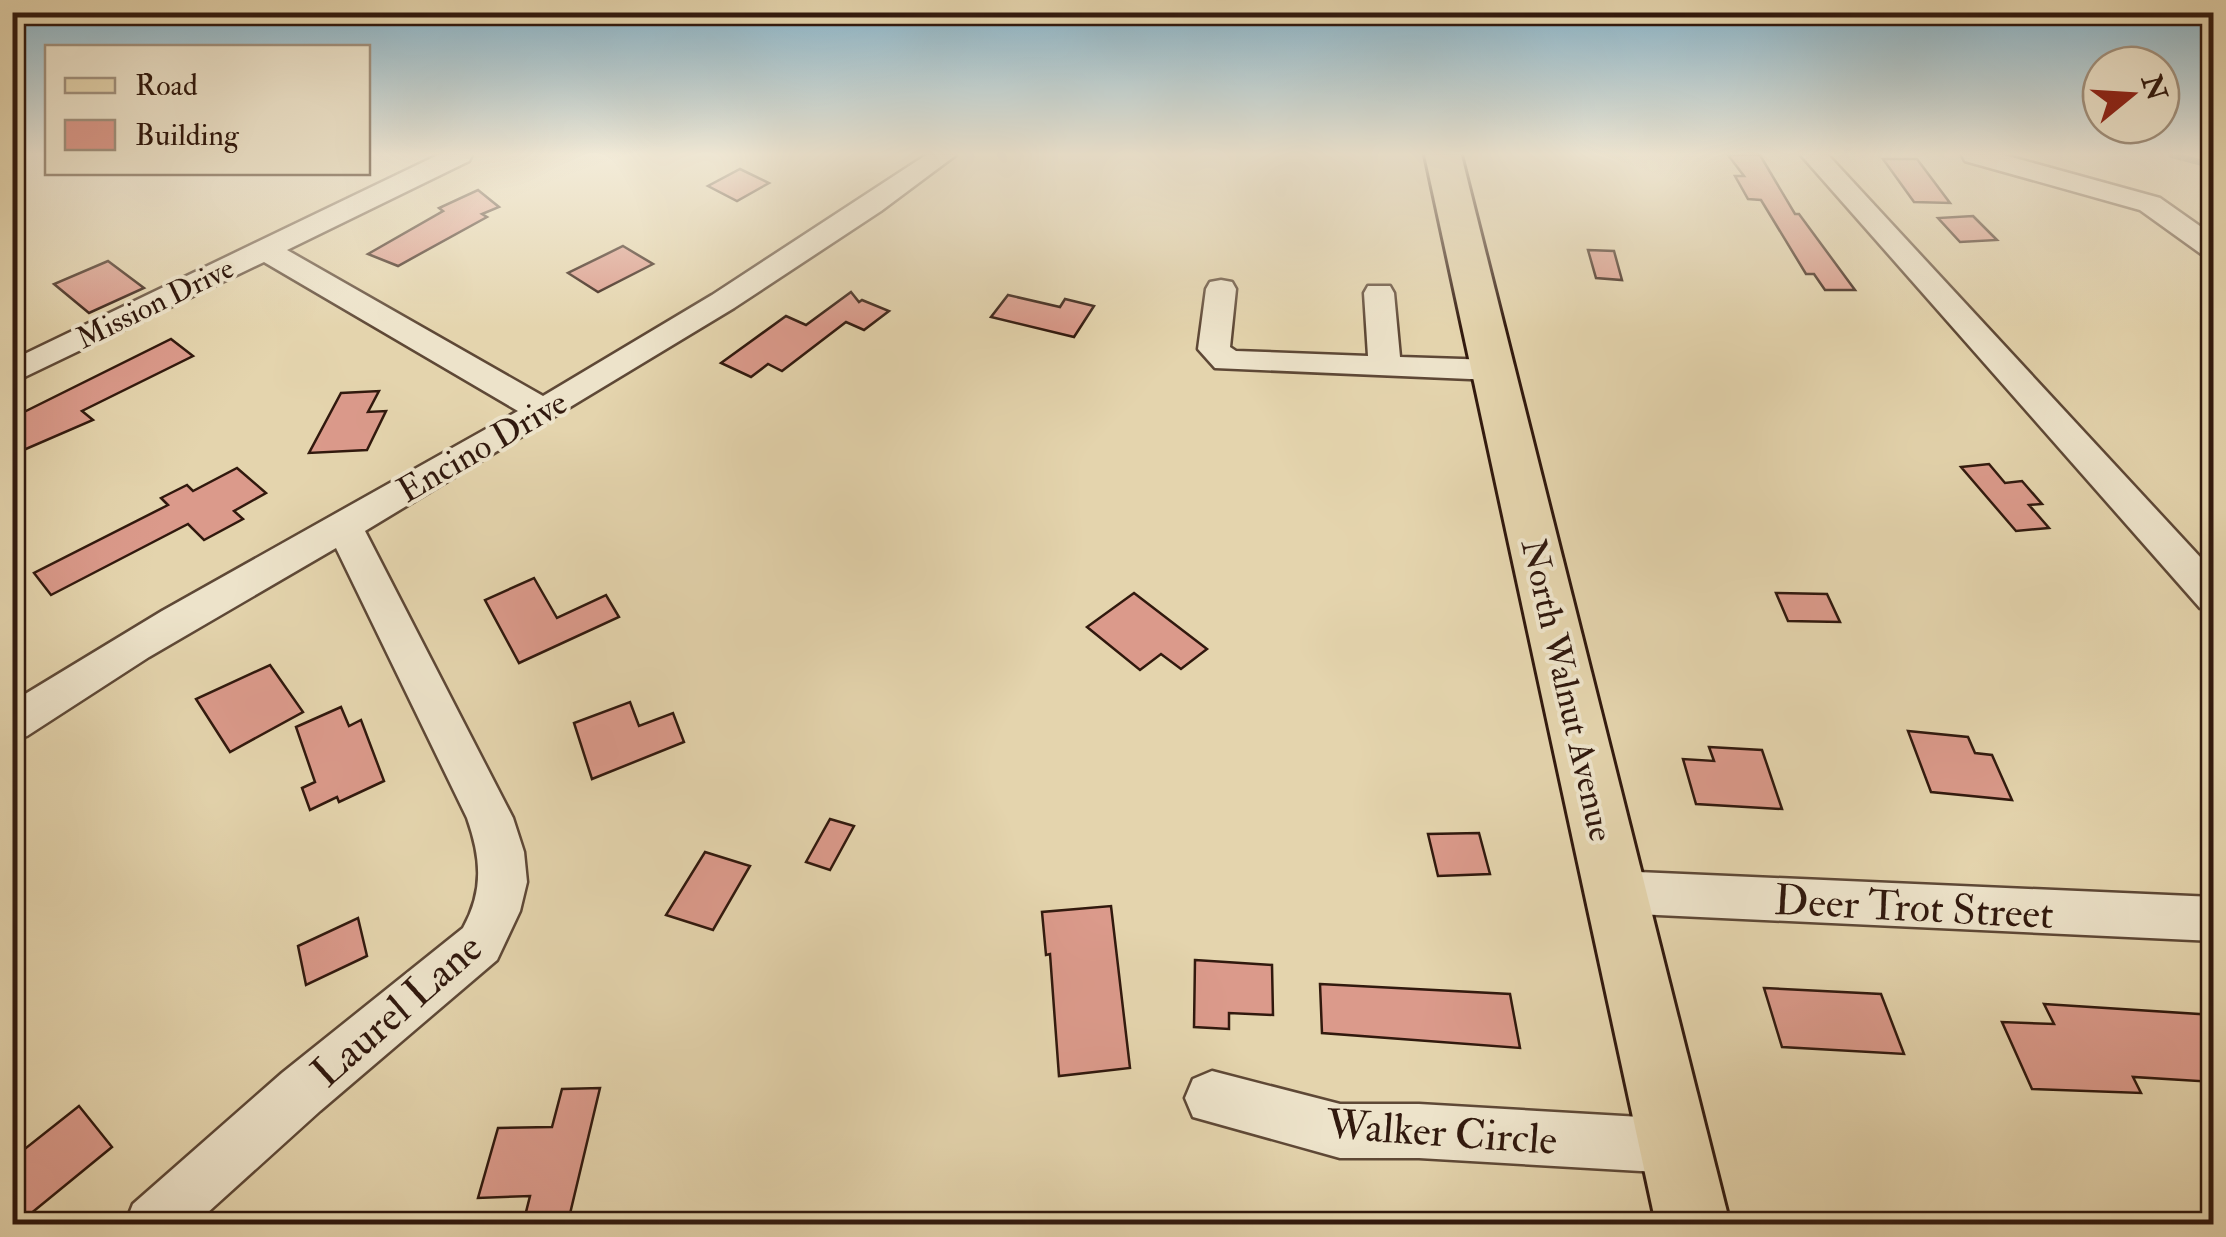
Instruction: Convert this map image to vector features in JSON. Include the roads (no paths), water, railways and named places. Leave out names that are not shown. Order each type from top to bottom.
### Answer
[{"type":"main road","name":"North Walnut Avenue","points":[[1457,213],[1693,1224]]},
{"type":"street","name":"Mission Drive","points":[[19,363],[340,213]]},
{"type":"street","name":"Encino Drive","points":[[12,724],[230,588],[544,411],[768,276],[859,213]]},
{"type":"street","points":[[1867,213],[2214,598]]},
{"type":"street","points":[[2162,213],[2214,250]]},
{"type":"street","points":[[264,250],[544,411]]},
{"type":"street","points":[[1221,289],[1214,349],[1227,362],[1493,370]]},
{"type":"street","points":[[1379,293],[1385,367]]},
{"type":"street","name":"Laurel Lane","points":[[153,1224],[301,1092],[470,953],[494,920],[502,892],[506,869],[490,818],[344,526]]},
{"type":"street","name":"Deer Trot Street","points":[[1615,892],[2214,920]]},
{"type":"street","name":"Walker Circle","points":[[1212,1098],[1340,1131],[1675,1146]]}]
